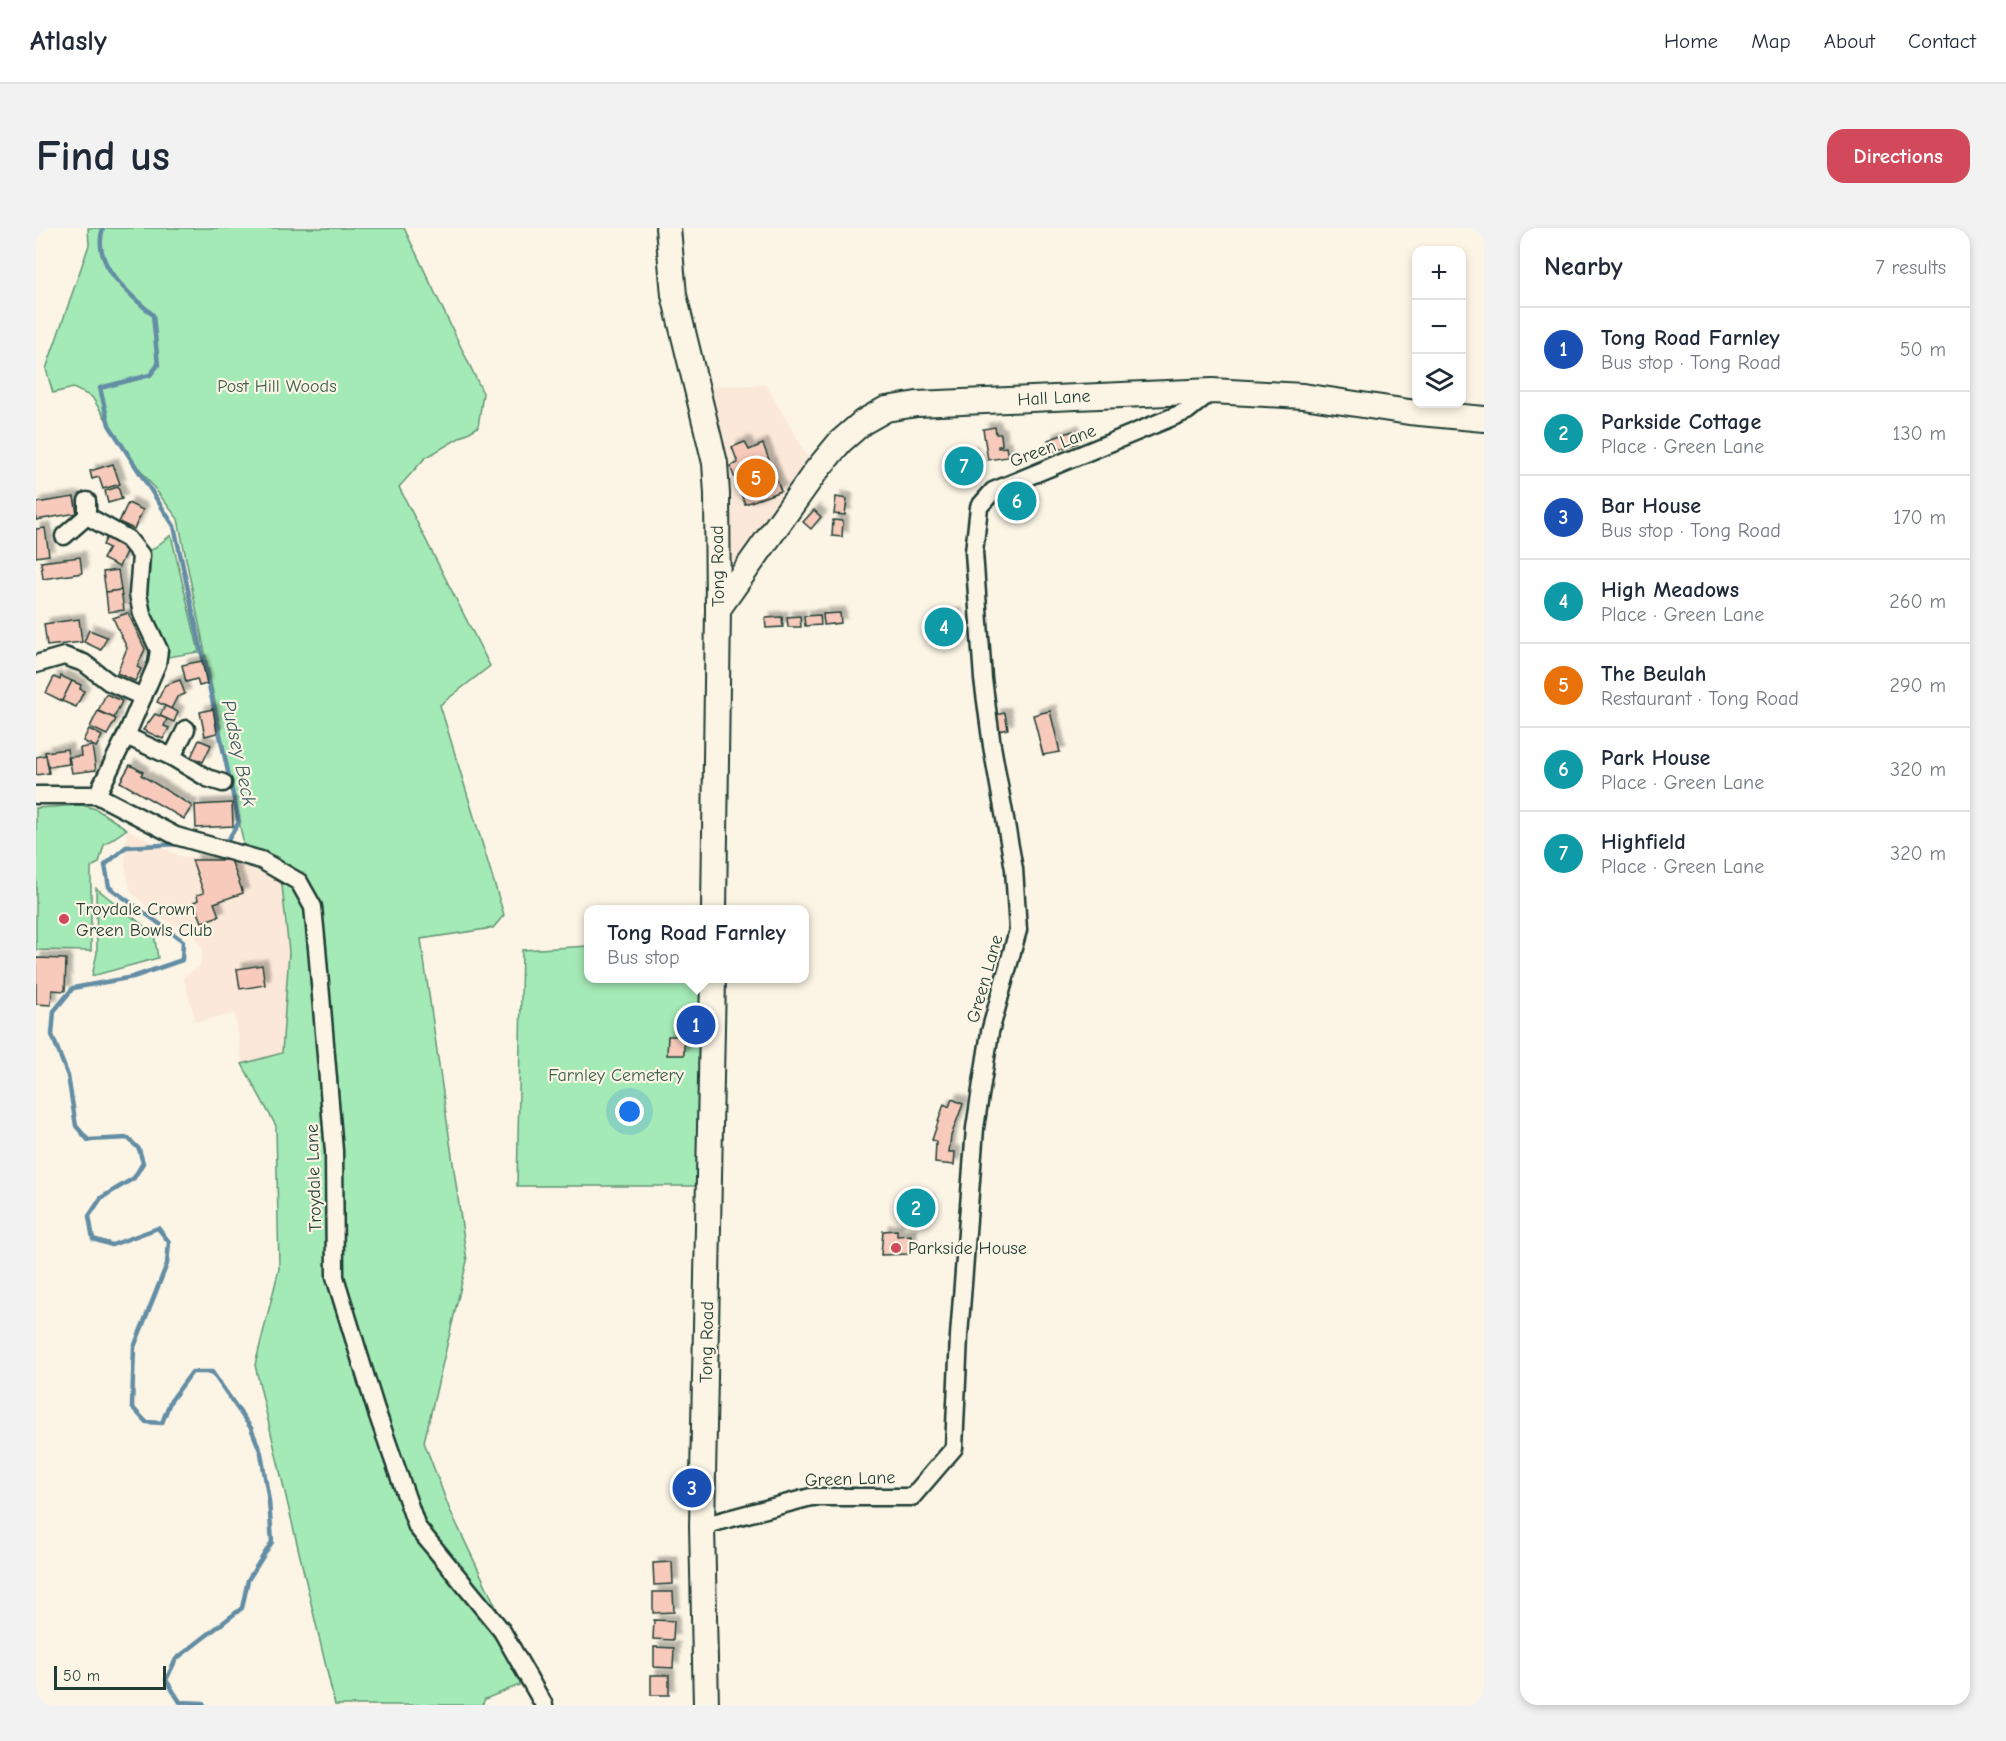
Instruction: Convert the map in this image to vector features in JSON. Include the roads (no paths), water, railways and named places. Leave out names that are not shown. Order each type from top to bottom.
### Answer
[{"type":"street","name":"Tong Road","points":[[668,228],[674,295],[715,463],[718,609],[714,905]]},
{"type":"street","name":"Hall Lane","points":[[718,609],[816,471],[840,442],[863,422],[886,409],[917,404],[1212,390],[1303,396],[1409,412],[1484,418]]},
{"type":"street","name":"Green Lane","points":[[702,1526],[811,1497],[912,1497],[954,1448],[959,1336],[975,1128],[990,1032],[1018,930],[1014,869],[992,746],[983,679],[974,552],[979,507],[993,491],[1187,411],[1212,390]]},
{"type":"street","points":[[64,536],[87,508],[128,539],[141,555],[138,594],[142,614],[154,634],[159,650],[157,664],[143,697],[97,795]]},
{"type":"street","points":[[36,664],[64,656],[74,659],[84,663],[109,682],[143,697]]},
{"type":"street","points":[[172,757],[186,729]]},
{"type":"street","points":[[126,736],[172,757],[207,778],[223,783]]},
{"type":"street","name":"Troydale Lane","points":[[36,795],[97,795],[176,836],[261,860],[299,882],[313,907],[334,1151],[335,1277],[376,1410],[417,1527],[502,1631],[544,1705]]},
{"type":"street","name":"Tong Road","points":[[706,1705],[702,1526],[713,983]]},
{"type":"waterway","name":"Pudsey Beck","points":[[103,228],[102,254],[107,266],[123,288],[153,315],[158,365],[150,375],[100,388],[109,425],[174,526],[239,822],[228,840],[217,841]]},
{"type":"waterway","name":"Pudsey Beck","points":[[179,844],[126,847],[105,865],[109,887],[183,941],[182,960],[133,977],[73,988],[54,1011],[52,1035],[68,1076],[76,1126],[88,1140],[128,1138],[139,1149],[143,1163],[134,1178],[101,1198],[89,1216],[93,1239],[112,1245],[158,1228],[169,1242],[167,1264],[134,1347],[132,1407],[146,1422],[162,1423],[170,1402],[192,1372],[212,1372],[251,1428],[261,1453],[269,1501],[272,1542],[248,1580],[242,1608],[176,1659],[166,1680],[180,1702],[203,1703],[204,1705]]},
{"type":"place","name":"Highfield","points":[[964,466]]},
{"type":"place","name":"The Beulah","points":[[756,478]]},
{"type":"place","name":"Park House","points":[[1017,501]]},
{"type":"place","name":"High Meadows","points":[[944,627]]},
{"type":"place","name":"Troydale Crown Green Bowls Club","points":[[64,919]]},
{"type":"place","name":"Tong Road Farnley","points":[[696,1025]]},
{"type":"place","name":"Parkside Cottage","points":[[916,1208]]},
{"type":"place","name":"Parkside House","points":[[896,1248]]},
{"type":"place","name":"Bar House","points":[[692,1488]]},
{"type":"park label","name":"Post Hill Woods","points":[[277,386]]},
{"type":"park label","name":"Farnley Cemetery","points":[[616,1075]]}]
